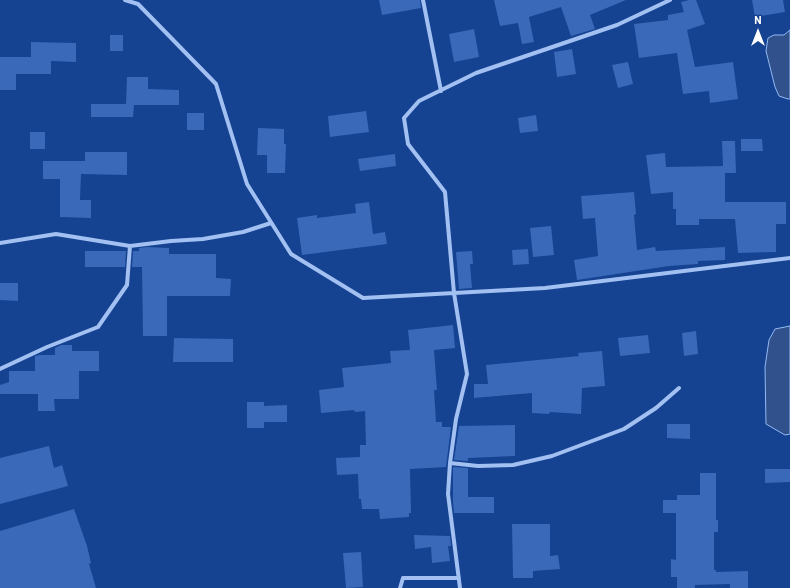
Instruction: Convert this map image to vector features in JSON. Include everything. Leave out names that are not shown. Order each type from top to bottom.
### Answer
[{"type":"street","points":[[125,0],[138,4],[216,84],[247,184],[291,254],[362,298],[545,288],[790,258]]},
{"type":"street","points":[[423,0],[441,90]]},
{"type":"street","points":[[460,588],[448,494],[450,463],[456,419],[467,374],[454,293],[445,192],[408,144],[404,118],[418,101],[476,73],[617,25],[670,0]]},
{"type":"street","points":[[0,243],[56,234],[130,246],[171,241],[203,240],[243,232],[271,222]]},
{"type":"street","points":[[0,369],[48,347],[98,328],[127,285],[130,246]]},
{"type":"street","points":[[450,463],[478,466],[513,465],[552,456],[624,429],[656,408],[678,388]]},
{"type":"street","points":[[400,588],[403,578],[459,578]]},
{"type":"water","points":[[790,30],[790,99],[788,99],[779,96],[775,87],[766,51],[768,38],[774,35],[784,35]]},
{"type":"water","points":[[790,326],[790,434],[785,435],[766,424],[765,367],[769,340],[775,329]]},
{"type":"building","points":[[379,0],[420,0],[421,8],[382,15]]},
{"type":"building","points":[[494,0],[626,0],[590,15],[595,29],[571,36],[561,7],[529,17],[534,42],[522,44],[518,23],[500,26]]},
{"type":"building","points":[[696,0],[705,24],[687,30],[695,67],[733,62],[738,99],[710,103],[709,91],[683,94],[677,53],[639,58],[634,24],[668,20],[668,15],[684,12],[681,2]]},
{"type":"building","points":[[752,0],[783,0],[785,12],[755,17]]},
{"type":"building","points":[[474,29],[479,57],[454,62],[449,34]]},
{"type":"building","points":[[110,35],[123,35],[123,51],[110,51]]},
{"type":"building","points":[[31,42],[76,43],[76,62],[51,61],[51,74],[16,74],[16,90],[0,90],[0,57],[31,57]]},
{"type":"building","points":[[572,49],[576,74],[557,77],[554,52]]},
{"type":"building","points":[[628,62],[633,84],[618,88],[612,65]]},
{"type":"building","points":[[127,77],[148,77],[148,89],[179,90],[179,105],[134,105],[133,117],[91,117],[91,104],[126,104]]},
{"type":"building","points":[[366,111],[369,132],[330,137],[328,116]]},
{"type":"building","points":[[187,113],[204,113],[204,130],[187,130]]},
{"type":"building","points":[[536,115],[538,131],[520,133],[518,118]]},
{"type":"building","points":[[258,128],[284,129],[284,144],[286,144],[285,173],[267,173],[267,155],[257,155]]},
{"type":"building","points":[[30,132],[45,132],[45,149],[30,149]]},
{"type":"building","points":[[741,139],[762,139],[763,151],[741,151]]},
{"type":"building","points":[[722,141],[735,141],[736,173],[725,173],[725,202],[786,202],[786,224],[776,224],[776,252],[738,253],[735,219],[699,219],[699,225],[676,225],[676,209],[673,209],[673,192],[651,194],[646,155],[665,153],[666,167],[723,166]]},
{"type":"building","points":[[85,152],[127,152],[127,175],[81,174],[80,200],[91,200],[91,218],[60,217],[60,179],[43,179],[43,161],[85,161]]},
{"type":"building","points":[[395,154],[396,166],[360,171],[358,159]]},
{"type":"building","points":[[634,192],[637,250],[655,247],[656,251],[725,247],[725,260],[698,261],[698,264],[669,266],[577,280],[574,260],[598,256],[595,218],[583,219],[581,196]]},
{"type":"building","points":[[369,202],[373,234],[385,232],[387,244],[302,255],[297,218],[317,215],[317,218],[356,213],[355,204]]},
{"type":"building","points":[[551,226],[554,255],[533,257],[530,228]]},
{"type":"building","points":[[139,248],[169,248],[169,254],[216,254],[216,278],[231,279],[230,296],[167,296],[167,336],[143,336],[142,267],[132,267],[133,251],[139,251]]},
{"type":"building","points":[[528,249],[529,264],[513,265],[512,250]]},
{"type":"building","points":[[85,251],[126,251],[125,267],[85,267]]},
{"type":"building","points":[[472,251],[473,264],[470,264],[472,288],[459,289],[456,252]]},
{"type":"building","points":[[0,283],[18,283],[18,301],[0,300]]},
{"type":"building","points":[[453,325],[455,348],[434,350],[437,390],[434,390],[436,422],[442,422],[442,427],[451,427],[446,467],[410,469],[411,513],[409,513],[409,517],[380,519],[379,509],[362,509],[361,499],[359,499],[358,474],[337,475],[336,458],[360,457],[360,445],[366,445],[365,411],[355,412],[354,410],[321,413],[319,390],[344,387],[342,368],[391,363],[390,351],[410,350],[408,330]]},
{"type":"building","points":[[696,331],[698,354],[684,356],[682,333]]},
{"type":"building","points":[[648,335],[650,353],[620,356],[618,338]]},
{"type":"building","points":[[174,338],[233,339],[233,362],[173,362]]},
{"type":"building","points":[[61,345],[72,345],[72,351],[99,351],[99,371],[79,371],[79,399],[54,399],[55,411],[38,411],[38,394],[0,394],[0,385],[9,382],[9,371],[35,371],[35,356],[55,355],[55,348]]},
{"type":"building","points":[[602,351],[605,386],[582,388],[581,414],[550,412],[549,414],[532,413],[532,393],[474,398],[474,384],[488,384],[486,365],[579,356],[578,353]]},
{"type":"building","points":[[247,402],[264,402],[264,406],[287,405],[287,422],[264,422],[264,428],[247,428]]},
{"type":"building","points":[[667,424],[690,424],[690,439],[667,438]]},
{"type":"building","points":[[515,425],[515,456],[468,458],[468,461],[454,460],[459,426]]},
{"type":"building","points":[[49,446],[54,468],[62,465],[68,486],[0,504],[0,458]]},
{"type":"building","points":[[453,467],[468,468],[468,497],[494,497],[494,513],[454,513]]},
{"type":"building","points":[[765,469],[790,469],[790,482],[765,483]]},
{"type":"building","points":[[700,473],[716,473],[716,520],[718,520],[718,532],[714,532],[714,570],[716,570],[716,572],[748,571],[748,588],[730,588],[730,584],[695,585],[695,588],[677,588],[677,577],[671,577],[671,559],[676,560],[676,513],[663,513],[663,500],[677,500],[677,495],[700,495]]},
{"type":"building","points":[[74,509],[87,546],[91,563],[89,564],[96,588],[0,588],[0,531]]},
{"type":"building","points":[[512,524],[550,524],[550,556],[558,555],[560,569],[533,571],[533,578],[513,578]]},
{"type":"building","points":[[414,535],[450,536],[451,546],[448,546],[450,561],[432,563],[431,547],[415,549]]},
{"type":"building","points":[[361,552],[363,587],[346,588],[343,553]]}]
